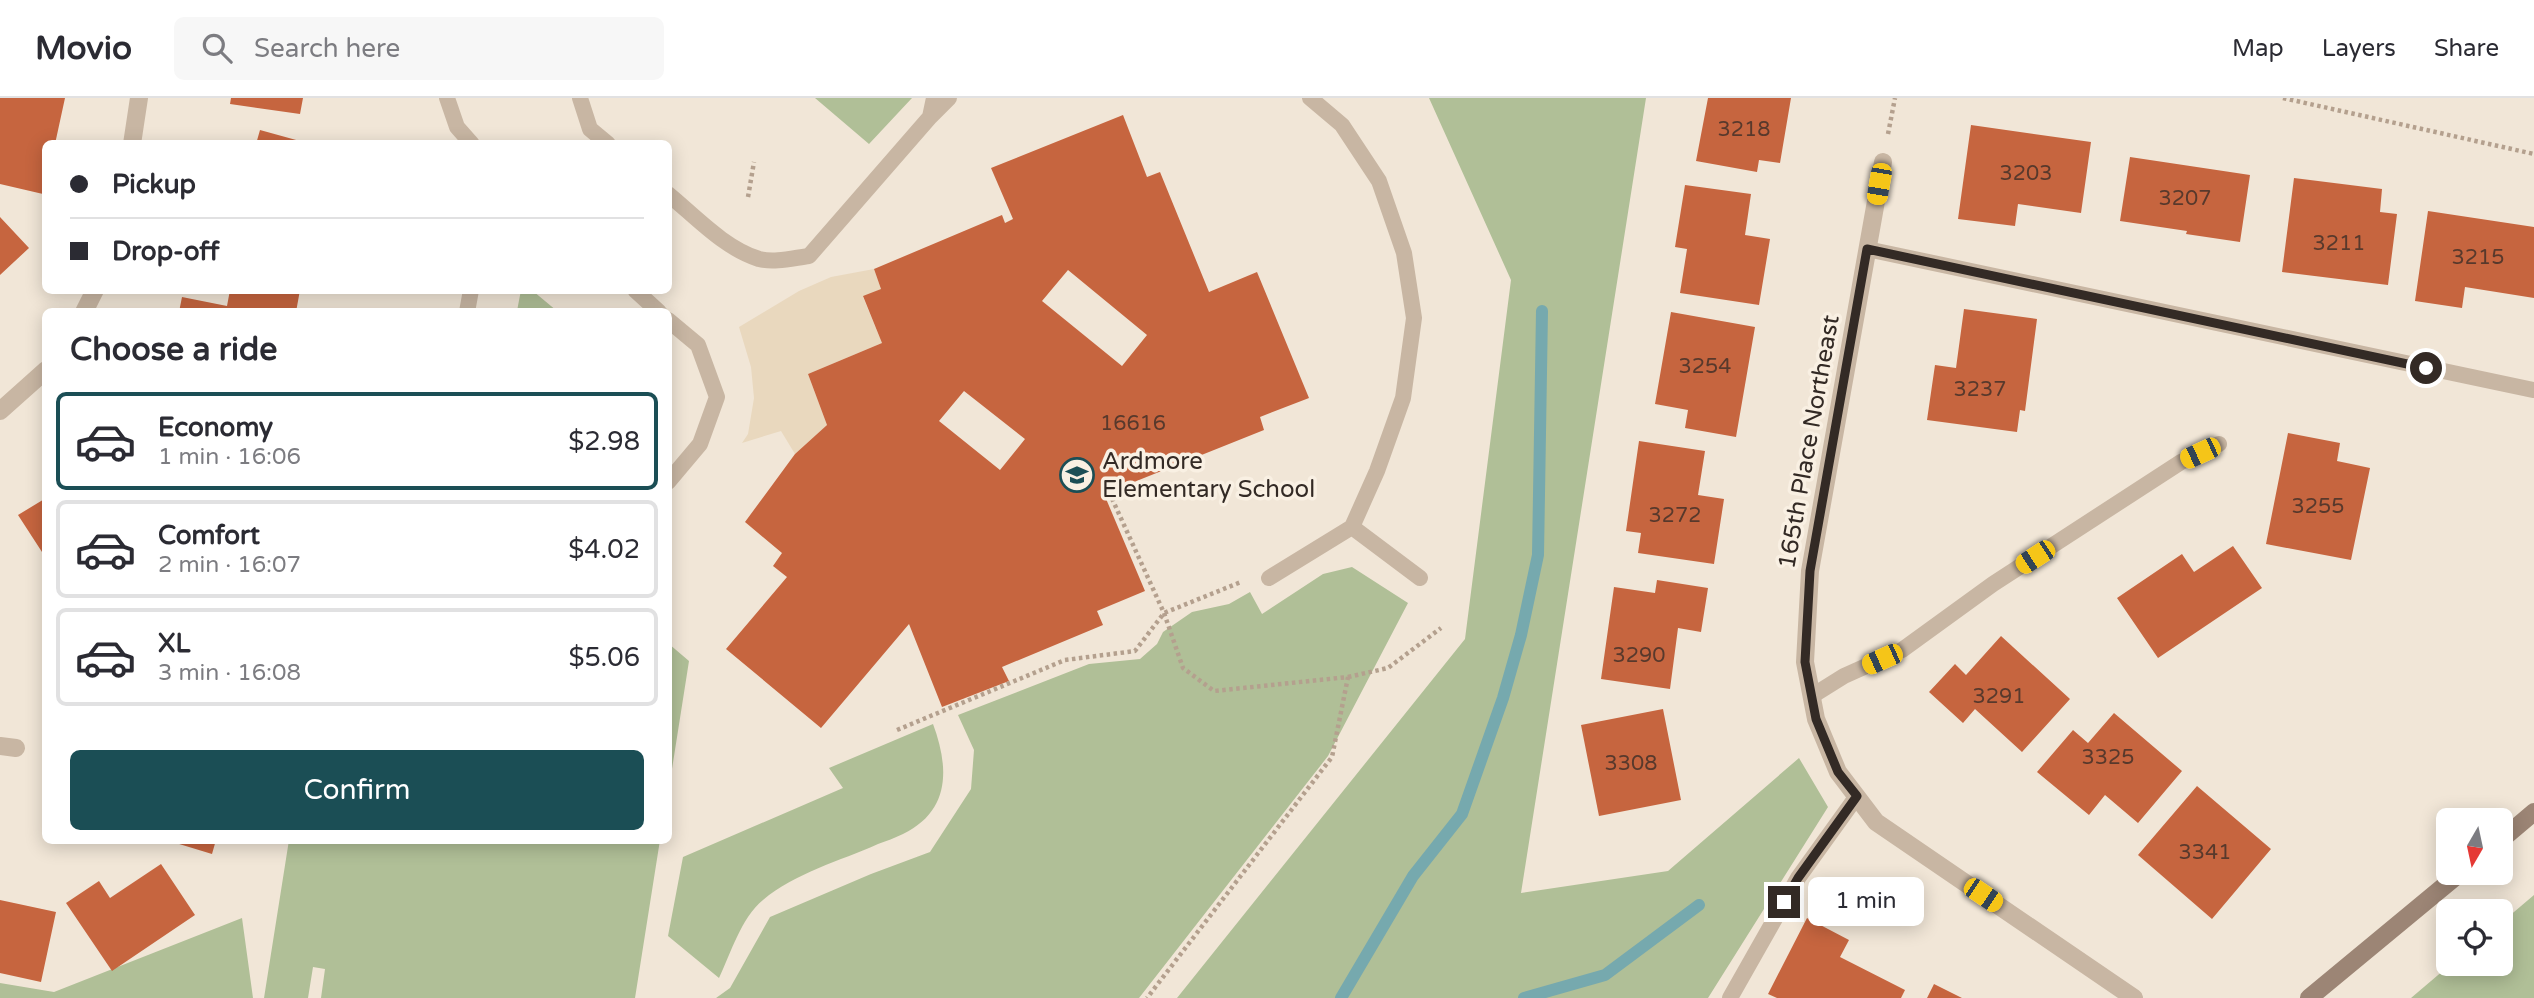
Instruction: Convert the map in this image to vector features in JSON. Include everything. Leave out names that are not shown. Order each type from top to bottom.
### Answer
[{"type":"main road","points":[[2513,830],[2534,812]]},
{"type":"main road","points":[[2309,998],[2444,886]]},
{"type":"street","points":[[133,140],[139,98]]},
{"type":"street","name":"165th Place Northeast","points":[[1883,162],[1810,571],[1805,662],[1816,719],[1838,772],[1876,822],[2134,998]]},
{"type":"street","points":[[0,411],[42,374]]},
{"type":"lane","points":[[447,98],[457,127],[468,140]]},
{"type":"lane","points":[[580,98],[590,129],[603,140]]},
{"type":"lane","points":[[930,117],[934,98]]},
{"type":"lane","points":[[672,197],[731,246],[741,251],[761,259],[783,260],[809,256],[949,98]]},
{"type":"lane","points":[[1269,578],[1352,527],[1377,471],[1403,398],[1414,318],[1404,253],[1379,181],[1342,125],[1310,98]]},
{"type":"lane","points":[[1867,249],[2533,390]]},
{"type":"lane","points":[[639,294],[655,308]]},
{"type":"lane","points":[[672,323],[698,345],[717,397],[701,444],[672,477]]},
{"type":"lane","points":[[1812,696],[1844,676],[1902,650],[1993,584],[2181,462],[2219,444]]},
{"type":"lane","points":[[1352,527],[1420,578]]},
{"type":"lane","points":[[1730,998],[1798,878],[1857,796]]},
{"type":"path","points":[[2283,98],[2534,154]]},
{"type":"path","points":[[748,197],[754,162]]},
{"type":"path","points":[[1109,492],[1164,613],[1182,668],[1214,691],[1348,677],[1388,668],[1441,628]]},
{"type":"path","points":[[897,730],[1065,660],[1135,651],[1164,613],[1247,579],[1269,578]]},
{"type":"path","points":[[1147,998],[1332,757],[1348,677]]},
{"type":"green space","points":[[815,98],[912,98],[869,144]]},
{"type":"green space","points":[[1429,98],[1646,98],[1521,893],[1668,871],[1799,758],[1828,807],[1708,998],[1177,998],[1465,639],[1511,280]]},
{"type":"green space","points":[[520,294],[537,294],[553,308],[518,308]]},
{"type":"green space","points":[[1352,567],[1408,603],[1328,756],[1139,998],[716,998],[730,988],[770,917],[930,852],[971,789],[974,750],[958,715],[1089,664],[1140,659],[1157,644],[1163,632],[1192,612],[1229,604],[1250,592],[1262,614],[1323,574]]},
{"type":"green space","points":[[672,647],[689,661],[672,769]]},
{"type":"green space","points":[[933,724],[942,756],[942,786],[938,800],[919,824],[897,837],[803,875],[763,900],[743,926],[719,978],[668,936],[683,857],[843,788],[829,768]]},
{"type":"green space","points":[[288,844],[659,844],[635,998],[321,998],[325,969],[313,967],[308,998],[264,998]]},
{"type":"green space","points":[[2534,895],[2534,998],[2411,998],[2437,976],[2513,976],[2513,913]]},
{"type":"green space","points":[[242,918],[253,998],[0,998],[0,983],[54,992]]},
{"type":"shaded area","points":[[874,269],[881,289],[863,297],[882,343],[808,374],[827,425],[795,454],[781,431],[742,443],[748,434],[754,398],[751,367],[739,327],[799,291],[831,277]]},
{"type":"building","points":[[0,98],[65,98],[56,140],[42,140],[42,194],[0,184]]},
{"type":"building","points":[[231,98],[303,98],[300,114],[230,104]]},
{"type":"building","points":[[1708,98],[1791,98],[1780,163],[1759,160],[1757,172],[1696,161]]},
{"type":"building","points":[[1123,115],[1147,177],[1160,172],[1209,292],[1257,272],[1309,398],[1260,417],[1264,430],[1104,494],[1145,591],[1097,611],[1103,625],[1002,667],[1009,681],[942,707],[909,624],[821,728],[726,649],[787,577],[773,566],[782,553],[745,522],[795,454],[827,425],[808,374],[882,343],[863,296],[881,289],[874,269],[1002,215],[1005,223],[1013,219],[991,168]],"holes":[[[1068,270],[1147,335],[1122,366],[1042,301]],[[964,391],[1025,439],[1000,470],[939,421]]]},
{"type":"building","points":[[1971,125],[2091,142],[2081,213],[2018,204],[2015,226],[1958,219]]},
{"type":"building","points":[[260,130],[296,140],[257,140]]},
{"type":"building","points":[[2130,157],[2250,175],[2240,242],[2120,221]]},
{"type":"building","points":[[2294,178],[2382,189],[2380,212],[2397,214],[2388,285],[2282,272]]},
{"type":"building","points":[[1685,185],[1751,194],[1745,235],[1770,239],[1759,305],[1680,293],[1687,249],[1675,247]]},
{"type":"building","points":[[2428,211],[2534,227],[2534,298],[2465,287],[2462,308],[2415,301]]},
{"type":"building","points":[[0,217],[29,248],[0,275]]},
{"type":"building","points":[[229,294],[299,294],[297,308],[180,308],[182,297],[227,306]]},
{"type":"building","points":[[1964,309],[2037,319],[2025,411],[2020,410],[2017,432],[1927,420],[1935,365],[1956,368]]},
{"type":"building","points":[[1671,312],[1755,327],[1736,437],[1685,428],[1688,410],[1655,404]]},
{"type":"building","points":[[2288,433],[2340,443],[2337,461],[2370,468],[2351,560],[2266,544]]},
{"type":"building","points":[[1639,441],[1705,451],[1698,495],[1724,499],[1714,564],[1638,553],[1641,533],[1626,531]]},
{"type":"building","points":[[42,500],[42,552],[18,515]]},
{"type":"building","points":[[2233,546],[2262,588],[2158,658],[2117,598],[2182,554],[2194,572]]},
{"type":"building","points":[[1657,580],[1708,588],[1701,632],[1678,628],[1670,689],[1601,679],[1614,587],[1655,593]]},
{"type":"building","points":[[2001,636],[2070,699],[2022,752],[1975,709],[1963,723],[1929,692],[1955,664],[1966,675]]},
{"type":"building","points":[[1663,709],[1681,800],[1599,816],[1581,725]]},
{"type":"building","points":[[2114,713],[2182,771],[2138,823],[2105,795],[2089,815],[2037,772],[2073,730],[2088,743]]},
{"type":"building","points":[[2197,786],[2271,849],[2212,919],[2138,855]]},
{"type":"building","points":[[179,844],[215,844],[212,854]]},
{"type":"building","points":[[161,864],[195,915],[112,971],[66,903],[99,881],[110,898]]},
{"type":"building","points":[[0,900],[56,912],[41,982],[0,973]]},
{"type":"building","points":[[1807,918],[1849,940],[1840,957],[1905,990],[1901,998],[1777,998],[1768,994]]},
{"type":"building","points":[[1934,984],[1962,998],[1927,998]]},
{"type":"waterway","points":[[1341,998],[1413,876],[1462,814],[1503,698],[1521,635],[1538,555],[1542,311]]},
{"type":"waterway","points":[[1524,998],[1605,975],[1699,905]]},
{"type":"place","name":"Ardmore Elementary School","points":[[1077,475]]},
{"type":"route","points":[[1784,902],[1857,796],[1838,772],[1816,719],[1805,662],[1810,571],[1867,249],[2426,368]]}]
